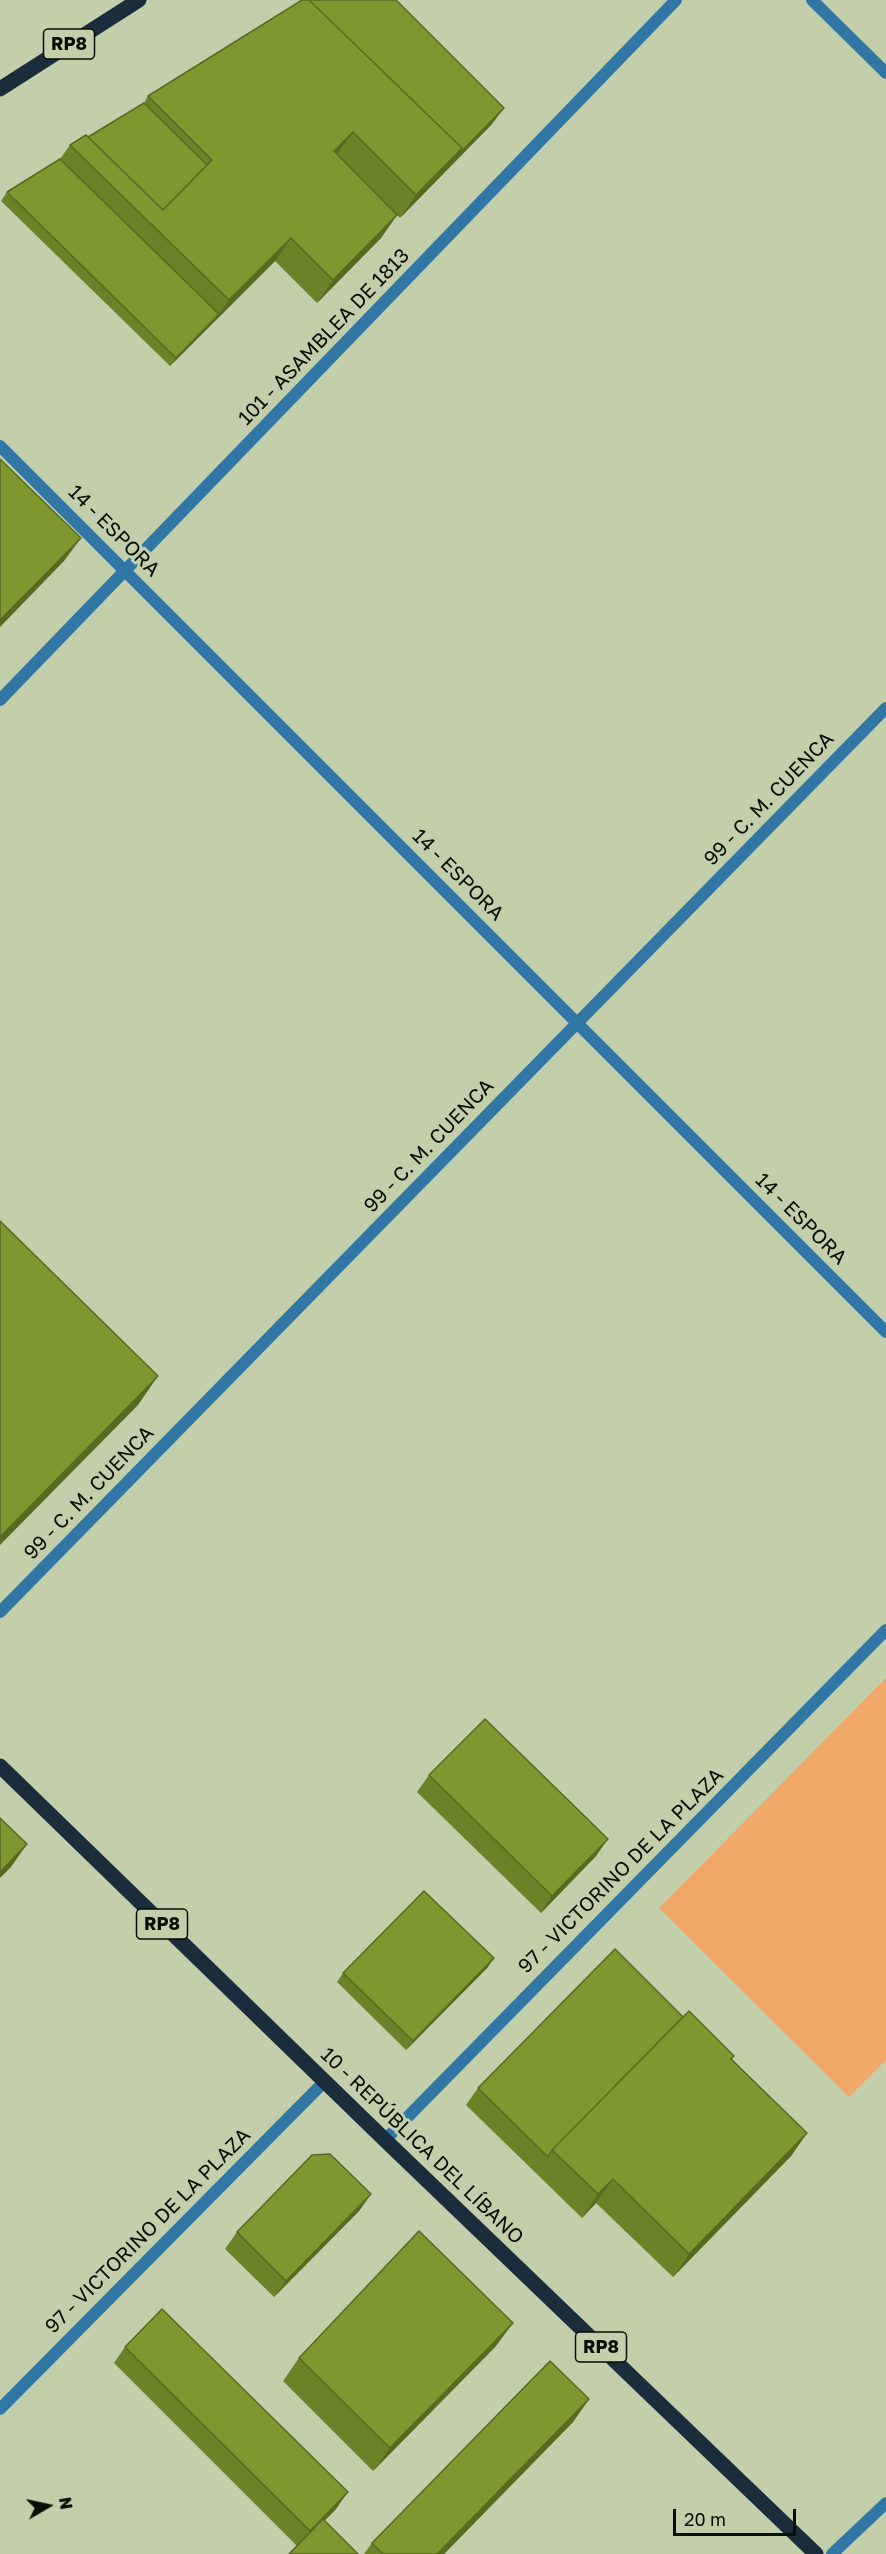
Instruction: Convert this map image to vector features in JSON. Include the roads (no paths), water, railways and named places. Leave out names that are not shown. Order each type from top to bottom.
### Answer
[{"type":"main road","name":"RP8","points":[[0,89],[139,0]]},
{"type":"main road","name":"10 - REPÚBLICA DEL LÍBANO","points":[[0,1766],[816,2554]]},
{"type":"street","name":"101 - ASAMBLEA DE 1813","points":[[0,700],[676,0]]},
{"type":"street","points":[[812,0],[886,73]]},
{"type":"street","name":"14 - ESPORA","points":[[0,446],[886,1332]]},
{"type":"street","name":"99 - C. M. CUENCA","points":[[0,1612],[886,708]]},
{"type":"street","name":"97 - VICTORINO DE LA PLAZA","points":[[385,2140],[886,1630]]},
{"type":"street","name":"97 - VICTORINO DE LA PLAZA","points":[[0,2409],[325,2081]]},
{"type":"street","points":[[832,2554],[886,2502]]}]
